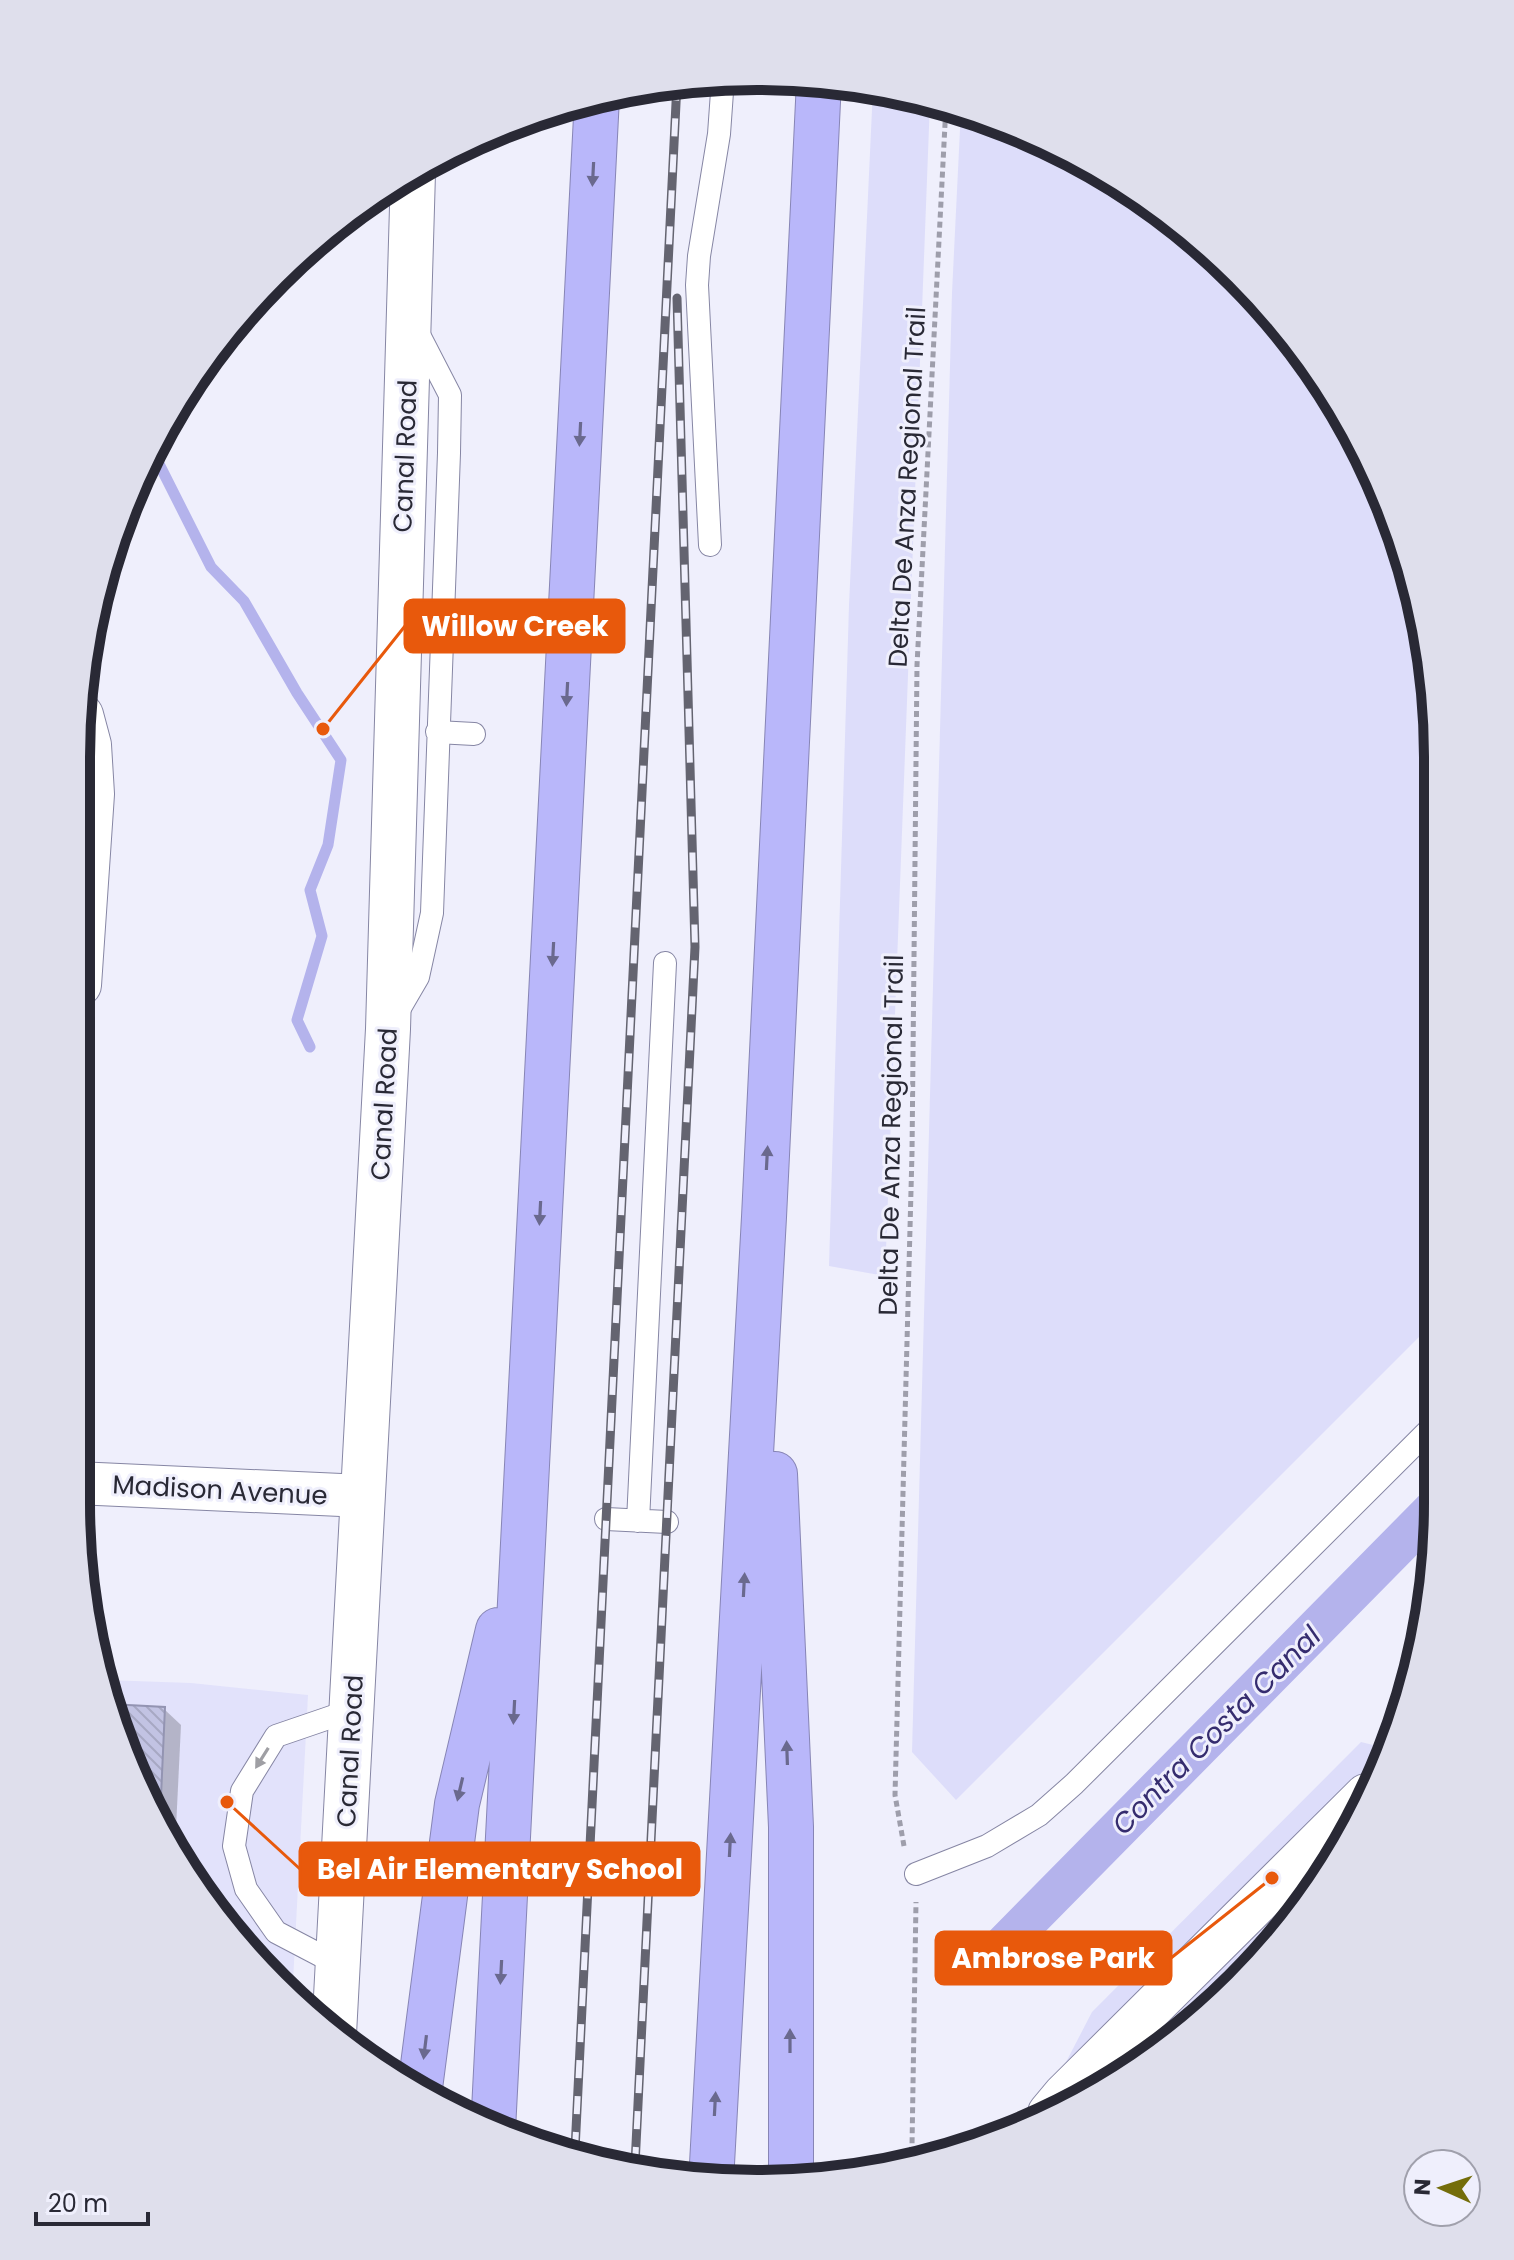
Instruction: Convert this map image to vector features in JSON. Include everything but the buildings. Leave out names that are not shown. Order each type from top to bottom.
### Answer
[{"type":"highway","points":[[712,2169],[764,1217],[818,93]]},
{"type":"highway","points":[[494,2115],[596,110]]},
{"type":"highway","points":[[764,1217],[791,1827],[791,2169]]},
{"type":"highway","points":[[421,2080],[457,1804],[524,1523]]},
{"type":"street","name":"Canal Road","points":[[332,2017],[339,1965],[388,1029],[413,186]]},
{"type":"street","points":[[90,748],[93,794],[90,838]]},
{"type":"street","name":"Madison Avenue","points":[[90,1484],[363,1496]]},
{"type":"street","points":[[1071,2091],[1347,1815]]},
{"type":"lane","points":[[710,545],[697,285],[719,134],[722,91]]},
{"type":"lane","points":[[388,1029],[418,977],[432,913],[450,395],[409,316]]},
{"type":"lane","points":[[437,732],[474,734]]},
{"type":"lane","points":[[638,1521],[665,963]]},
{"type":"lane","points":[[916,1874],[987,1846],[1039,1815],[1074,1784],[1424,1435]]},
{"type":"lane","points":[[606,1519],[667,1522]]},
{"type":"lane","points":[[339,1965],[276,1932],[246,1889],[234,1846],[242,1791],[276,1736],[352,1710]]},
{"type":"path","name":"Delta De Anza Regional Trail","points":[[911,2151],[916,1874],[903,1843],[895,1795],[912,1153],[917,665],[945,117]]},
{"type":"shaded area","points":[[872,101],[930,113],[885,1276],[829,1266],[849,605]]},
{"type":"shaded area","points":[[960,122],[1052,159],[1128,202],[1229,285],[1312,386],[1355,462],[1373,502],[1389,543],[1411,627],[1423,713],[1424,757],[1424,1332],[956,1800],[912,1752],[952,293]]},
{"type":"shaded area","points":[[114,1680],[191,1683],[308,1695],[293,1982],[228,1909],[179,1836],[141,1758]]},
{"type":"shaded area","points":[[1361,1742],[1378,1746],[1335,1837],[1312,1874],[1229,1975],[1128,2058],[1044,2105],[1092,2012]]},
{"type":"waterway","points":[[159,463],[211,567],[244,601],[297,693],[341,760],[328,845],[310,890],[322,936],[297,1020],[310,1047]]},
{"type":"waterway","name":"Contra Costa Canal","points":[[1000,1949],[1424,1520]]},
{"type":"railway","points":[[575,2144],[676,95]]},
{"type":"railway","points":[[635,2158],[695,947],[677,298]]},
{"type":"place","name":"Willow Creek","points":[[323,729]]},
{"type":"place","name":"Bel Air Elementary School","points":[[227,1802]]},
{"type":"place","name":"Ambrose Park","points":[[1272,1878]]}]
